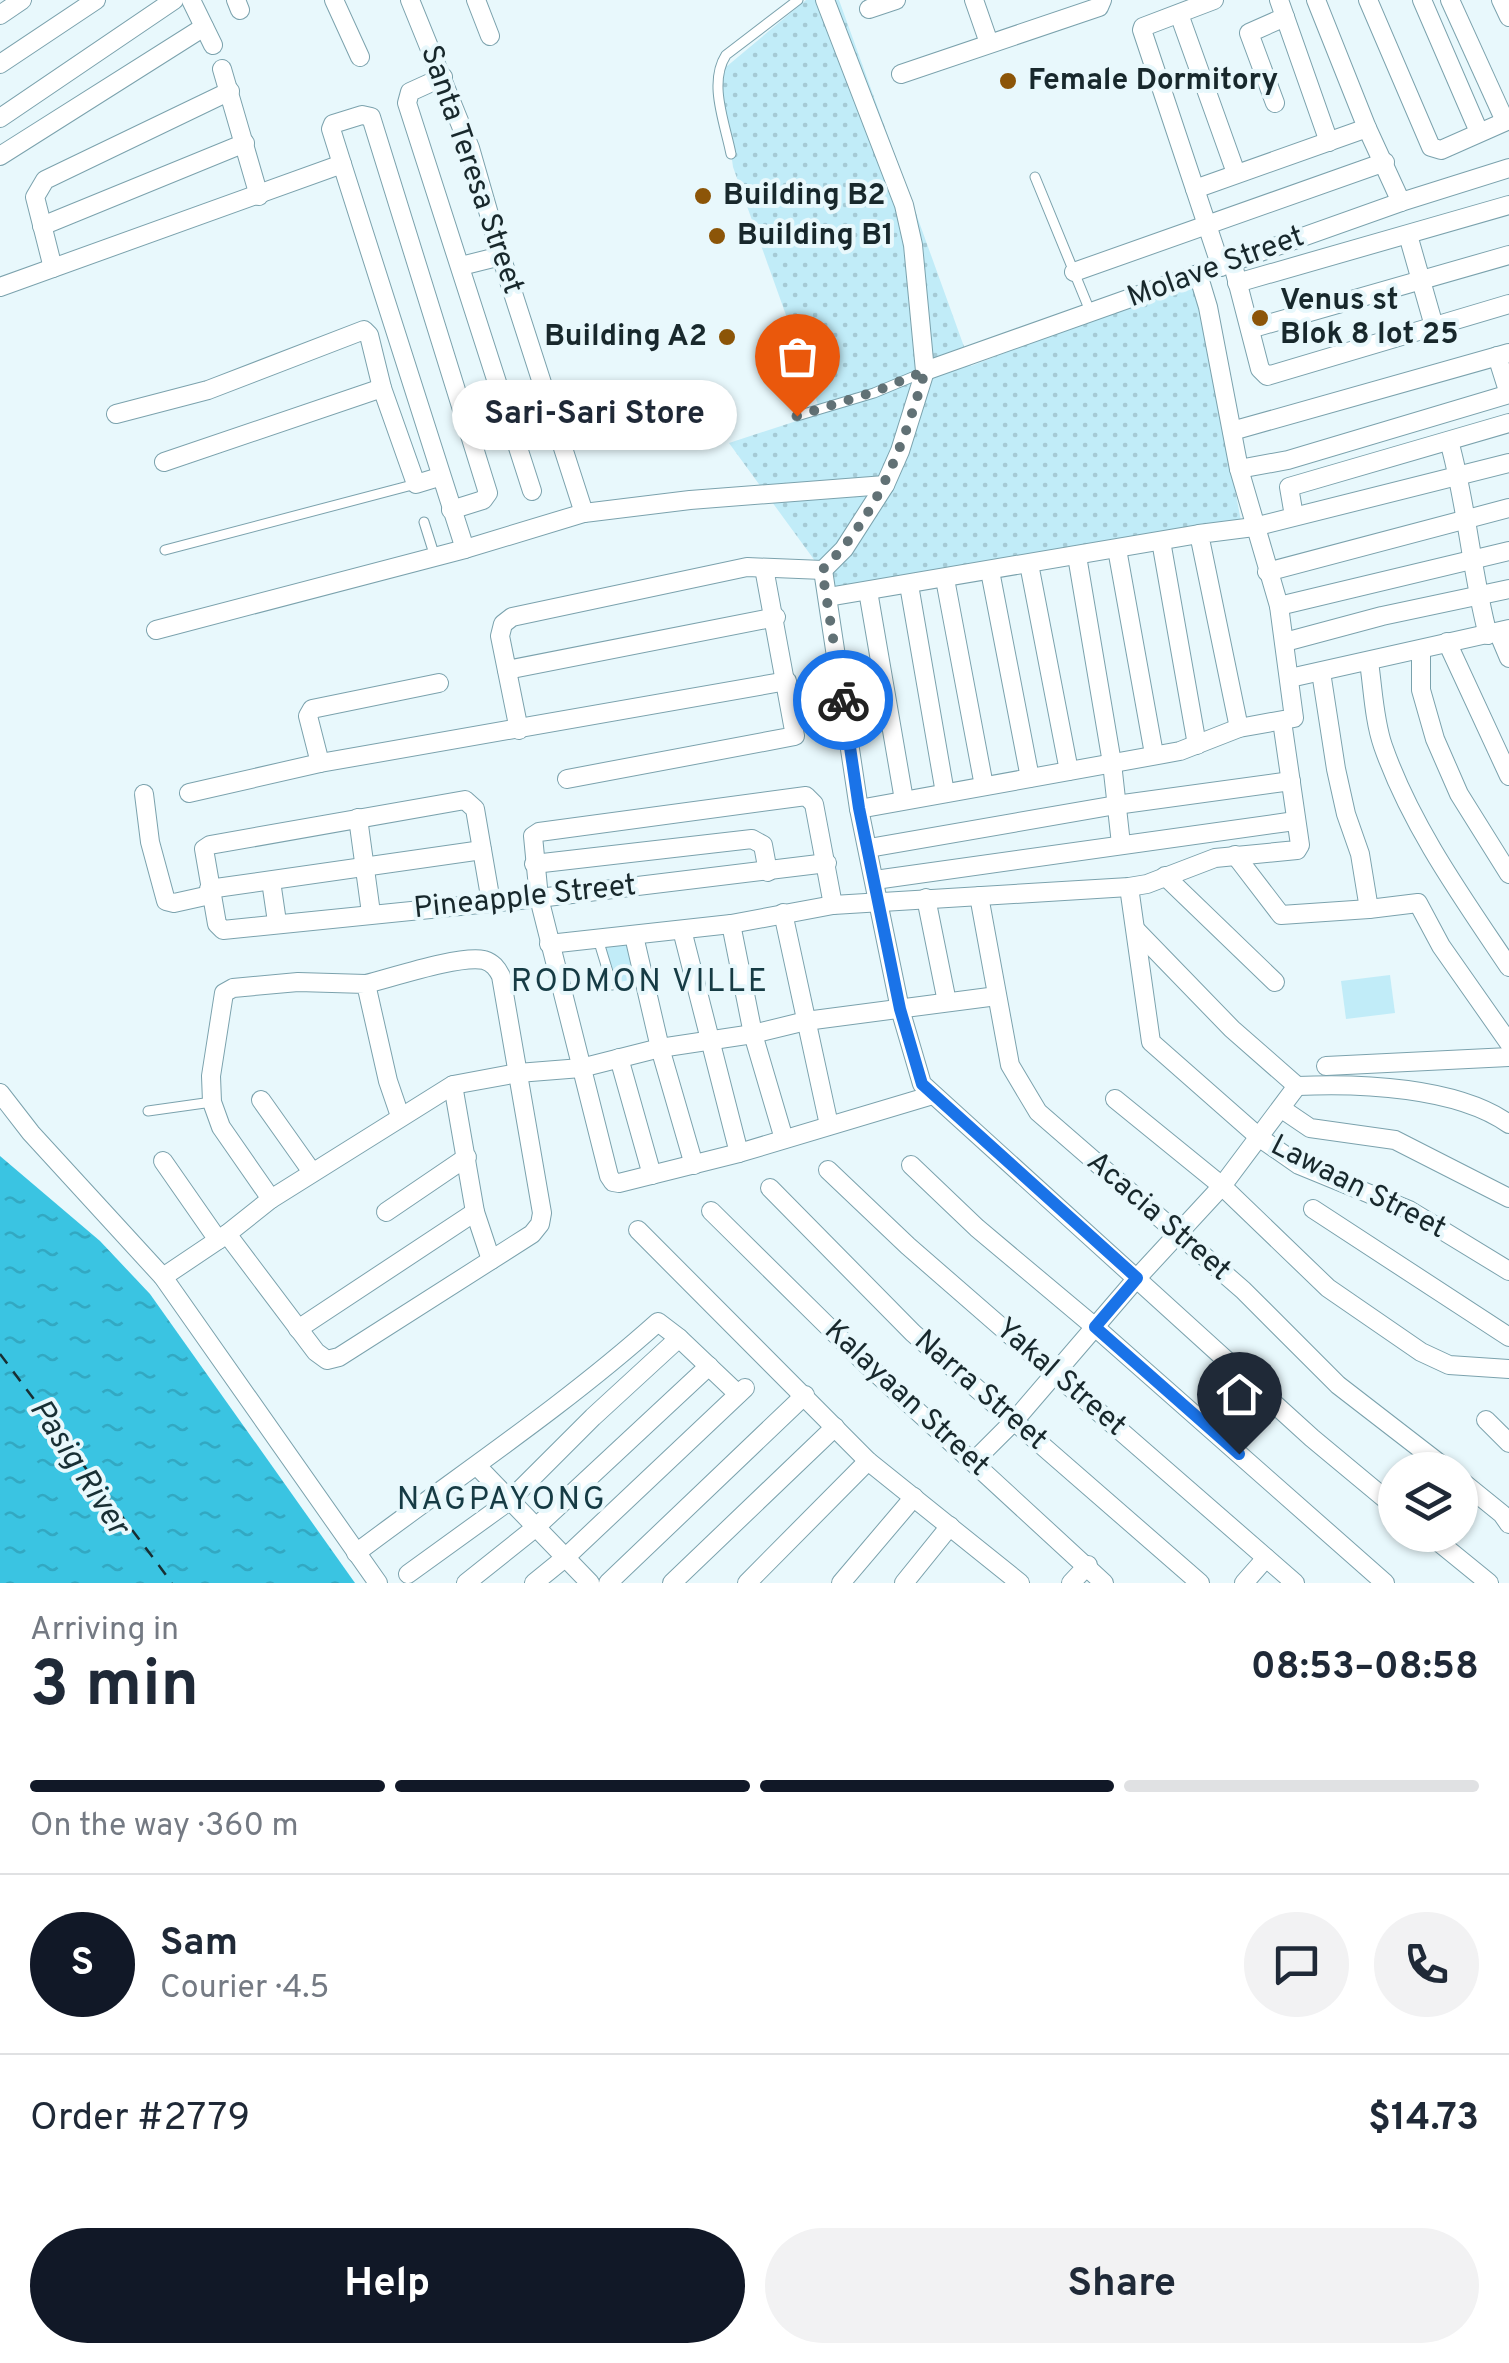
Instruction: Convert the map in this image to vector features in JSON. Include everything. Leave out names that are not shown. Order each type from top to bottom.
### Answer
[{"type":"street","points":[[2,10],[22,0]]},
{"type":"street","points":[[0,64],[96,0]]},
{"type":"street","points":[[0,118],[174,0]]},
{"type":"street","points":[[191,0],[212,45]]},
{"type":"street","name":"Santa Teresa Street","points":[[410,0],[470,148],[584,513]]},
{"type":"street","points":[[476,0],[490,36]]},
{"type":"street","points":[[519,730],[500,636],[502,624],[512,617],[747,568],[822,570],[844,549],[867,514],[900,451],[925,371],[912,245],[904,204],[824,0]]},
{"type":"street","points":[[869,9],[896,0]]},
{"type":"street","points":[[974,0],[989,43]]},
{"type":"street","points":[[901,74],[1099,6],[1102,0]]},
{"type":"street","points":[[1214,0],[1143,26],[1154,72],[1206,225],[1238,283],[1262,373],[1273,376],[1509,304]]},
{"type":"street","points":[[1316,0],[1366,128],[1401,202]]},
{"type":"street","points":[[1368,0],[1431,148],[1441,150],[1507,121],[1450,0]]},
{"type":"street","points":[[1422,0],[1479,132]]},
{"type":"street","points":[[1501,0],[1509,17]]},
{"type":"street","points":[[338,1],[360,57]]},
{"type":"street","points":[[1276,103],[1248,33],[1281,9],[1329,142]]},
{"type":"street","points":[[1179,14],[1236,172]]},
{"type":"street","points":[[0,156],[204,26]]},
{"type":"street","points":[[222,68],[259,196]]},
{"type":"street","points":[[443,78],[410,92],[407,103],[532,491]]},
{"type":"street","points":[[54,268],[34,196],[45,180],[230,91]]},
{"type":"street","points":[[452,510],[483,500],[488,493],[371,117],[362,116],[334,124],[332,129],[440,476],[465,549]]},
{"type":"street","points":[[1195,189],[1366,128]]},
{"type":"street","points":[[42,226],[245,143]]},
{"type":"street","points":[[1074,272],[1385,162]]},
{"type":"street","points":[[0,288],[342,164]]},
{"type":"street","name":"Molave Street","points":[[925,371],[1401,202],[1509,168]]},
{"type":"street","points":[[1238,283],[1509,205]]},
{"type":"street","points":[[1408,235],[1434,326]]},
{"type":"street","points":[[1250,328],[1509,255]]},
{"type":"street","points":[[462,266],[501,256]]},
{"type":"street","points":[[859,808],[1197,745],[1239,728],[1291,720],[1296,713],[1278,606],[1238,469],[1208,306],[1198,274]]},
{"type":"street","points":[[364,330],[368,316],[388,308]]},
{"type":"street","points":[[364,330],[369,335],[382,388],[416,484],[440,476]]},
{"type":"street","points":[[116,414],[208,390],[364,330]]},
{"type":"street","points":[[1232,431],[1503,354],[1509,394],[1288,460],[1238,469]]},
{"type":"street","points":[[164,462],[382,388]]},
{"type":"street","points":[[1294,516],[1289,486],[1509,423]]},
{"type":"street","points":[[1449,442],[1459,475],[1478,597],[1509,658]]},
{"type":"street","points":[[828,597],[1254,526],[1509,462]]},
{"type":"street","points":[[156,630],[465,549],[584,513],[884,485]]},
{"type":"street","points":[[845,486],[867,514]]},
{"type":"street","points":[[1267,572],[1509,508]]},
{"type":"street","points":[[1199,534],[1239,728]]},
{"type":"street","points":[[1161,541],[1197,745]]},
{"type":"street","points":[[1117,549],[1154,754]]},
{"type":"street","points":[[1278,606],[1509,551]]},
{"type":"street","points":[[1077,556],[1112,762],[1121,844]]},
{"type":"street","points":[[1028,564],[1069,770]]},
{"type":"street","points":[[567,779],[791,739],[796,730],[764,568]]},
{"type":"street","points":[[822,570],[859,808],[900,1009],[918,1075],[933,1094],[1312,1438],[1378,1493]]},
{"type":"street","points":[[990,571],[1030,778]]},
{"type":"street","points":[[945,579],[984,786]]},
{"type":"street","points":[[909,584],[945,793]]},
{"type":"street","points":[[1285,642],[1509,589]]},
{"type":"street","points":[[868,591],[904,800]]},
{"type":"street","points":[[507,670],[776,617]]},
{"type":"street","points":[[1290,678],[1498,632]]},
{"type":"street","points":[[1447,642],[1509,776]]},
{"type":"street","points":[[1421,650],[1421,690],[1434,739],[1459,794],[1509,874]]},
{"type":"street","points":[[1369,662],[1382,742],[1400,786],[1432,849],[1509,967]]},
{"type":"street","points":[[1321,672],[1336,769],[1360,854],[1368,909]]},
{"type":"street","points":[[189,794],[320,763],[787,680]]},
{"type":"street","points":[[320,763],[308,716],[312,709],[439,684]]},
{"type":"street","points":[[550,944],[731,924],[833,905],[1129,887],[1215,858],[1297,850],[1300,845],[1282,720]]},
{"type":"street","points":[[868,848],[1116,805],[1291,781]]},
{"type":"street","points":[[144,794],[150,842],[166,901],[171,903],[271,881],[482,850]]},
{"type":"street","points":[[833,905],[827,862],[809,797],[533,836],[538,898],[613,1182],[739,1153],[933,1094]]},
{"type":"street","points":[[210,892],[206,846],[460,800],[470,802],[475,809],[491,902]]},
{"type":"street","points":[[358,818],[371,913]]},
{"type":"street","points":[[876,880],[1295,822]]},
{"type":"street","points":[[534,864],[759,840],[764,845],[768,872]]},
{"type":"street","points":[[1235,855],[1281,915],[1418,903],[1441,946],[1509,1044]]},
{"type":"street","name":"Pineapple Street","points":[[210,892],[217,924],[223,930],[538,898],[827,862]]},
{"type":"street","points":[[1166,876],[1275,982]]},
{"type":"street","points":[[271,881],[277,922]]},
{"type":"street","name":"Lawaan Street","points":[[1129,887],[1150,1042],[1260,1138],[1299,1165],[1409,1210],[1509,1271]]},
{"type":"street","name":"Acacia Street","points":[[980,896],[1010,1065],[1027,1099],[1118,1184],[1180,1233],[1338,1385],[1425,1452]]},
{"type":"street","points":[[926,898],[947,1002]]},
{"type":"street","points":[[783,914],[829,1125]]},
{"type":"street","points":[[731,924],[754,1034],[784,1138]]},
{"type":"street","points":[[1136,929],[1232,1029],[1297,1086],[1380,1086],[1478,1106],[1509,1124]]},
{"type":"street","points":[[682,930],[739,1153]]},
{"type":"street","points":[[634,936],[660,1048],[694,1165]]},
{"type":"street","points":[[163,1161],[316,1352],[327,1360],[338,1358],[532,1234],[540,1224],[542,1213],[501,976],[492,964],[465,960],[366,984],[298,982],[233,988],[224,993],[211,1076],[212,1102],[221,1127],[271,1199]]},
{"type":"street","points":[[366,984],[400,1116]]},
{"type":"street","points":[[163,1277],[271,1199],[454,1085],[581,1068],[660,1048],[754,1034],[806,1021],[997,996]]},
{"type":"street","points":[[620,1058],[652,1175]]},
{"type":"street","points":[[1326,1066],[1509,1058]]},
{"type":"street","points":[[454,1085],[475,1212],[491,1260]]},
{"type":"street","points":[[973,1462],[1015,1420],[1222,1186],[1297,1086]]},
{"type":"street","points":[[0,1093],[31,1133],[163,1277],[378,1583]]},
{"type":"street","points":[[1115,1099],[1222,1186],[1328,1288],[1421,1352],[1449,1365],[1509,1368]]},
{"type":"street","points":[[262,1100],[312,1172]]},
{"type":"street","points":[[1282,1109],[1310,1128],[1395,1140],[1509,1198]]},
{"type":"street","points":[[386,1212],[468,1157]]},
{"type":"street","points":[[912,1165],[978,1228],[1385,1583]]},
{"type":"street","name":"Yakal Street","points":[[828,1170],[908,1246],[1295,1583]]},
{"type":"street","name":"Narra Street","points":[[770,1188],[913,1333],[1200,1583]]},
{"type":"street","points":[[1313,1209],[1509,1337]]},
{"type":"street","points":[[298,1329],[475,1212]]},
{"type":"street","name":"Kalayaan Street","points":[[711,1212],[865,1363],[1104,1583]]},
{"type":"street","points":[[638,1230],[868,1461],[1012,1581]]},
{"type":"street","points":[[356,1554],[615,1362],[658,1322],[742,1391],[566,1558],[534,1583]]},
{"type":"street","points":[[408,1574],[508,1501],[679,1338]]},
{"type":"street","points":[[466,1583],[535,1528],[708,1366]]},
{"type":"street","points":[[608,1583],[806,1395]]},
{"type":"street","points":[[1486,1420],[1509,1443]]},
{"type":"street","points":[[672,1583],[835,1426]]},
{"type":"street","points":[[747,1583],[868,1461]]},
{"type":"street","points":[[478,1466],[590,1583]]},
{"type":"street","points":[[841,1583],[914,1496]]},
{"type":"street","points":[[1478,1496],[1509,1524]]},
{"type":"street","points":[[904,1583],[950,1526]]},
{"type":"street","points":[[1451,1552],[1489,1583]]},
{"type":"street","points":[[1244,1583],[1266,1558]]},
{"type":"street","points":[[1071,1583],[1088,1565]]},
{"type":"lane","points":[[731,154],[717,82],[720,64],[726,55],[798,0]]},
{"type":"lane","points":[[1036,177],[1091,314]]},
{"type":"lane","points":[[797,416],[925,371]]},
{"type":"lane","points":[[165,550],[416,484]]},
{"type":"lane","points":[[424,522],[435,557]]},
{"type":"lane","points":[[598,939],[612,986]]},
{"type":"lane","points":[[148,1111],[212,1102]]},
{"type":"shaded area","points":[[806,0],[839,0],[971,366],[1195,279],[1241,521],[834,587],[729,443],[821,413],[733,167],[720,72]]},
{"type":"shaded area","points":[[631,928],[641,978],[608,984],[599,934]]},
{"type":"shaded area","points":[[1390,975],[1395,1013],[1346,1019],[1341,981]]},
{"type":"water","name":"Pasig River","points":[[0,1156],[100,1241],[150,1294],[355,1583],[0,1583]]},
{"type":"ferry route","points":[[0,1354],[172,1583]]},
{"type":"way so far","points":[[797,416],[846,402],[925,371],[900,451],[884,485],[844,549],[822,570],[843,700]]},
{"type":"place","name":"Female Dormitory","points":[[1008,81]]},
{"type":"place","name":"Building B2","points":[[703,196]]},
{"type":"place","name":"Building B1","points":[[717,236]]},
{"type":"place","name":"Venus st Blok 8 lot 25","points":[[1260,318]]},
{"type":"place","name":"Building A2","points":[[727,337]]},
{"type":"place","name":"Sari-Sari Store","points":[[797,416]]},
{"type":"district","name":"RODMON VILLE","points":[[640,983]]},
{"type":"district","name":"NAGPAYONG","points":[[502,1501]]},
{"type":"route","points":[[843,700],[859,808],[900,1009],[922,1084],[1137,1278],[1095,1327],[1239,1454]]}]
